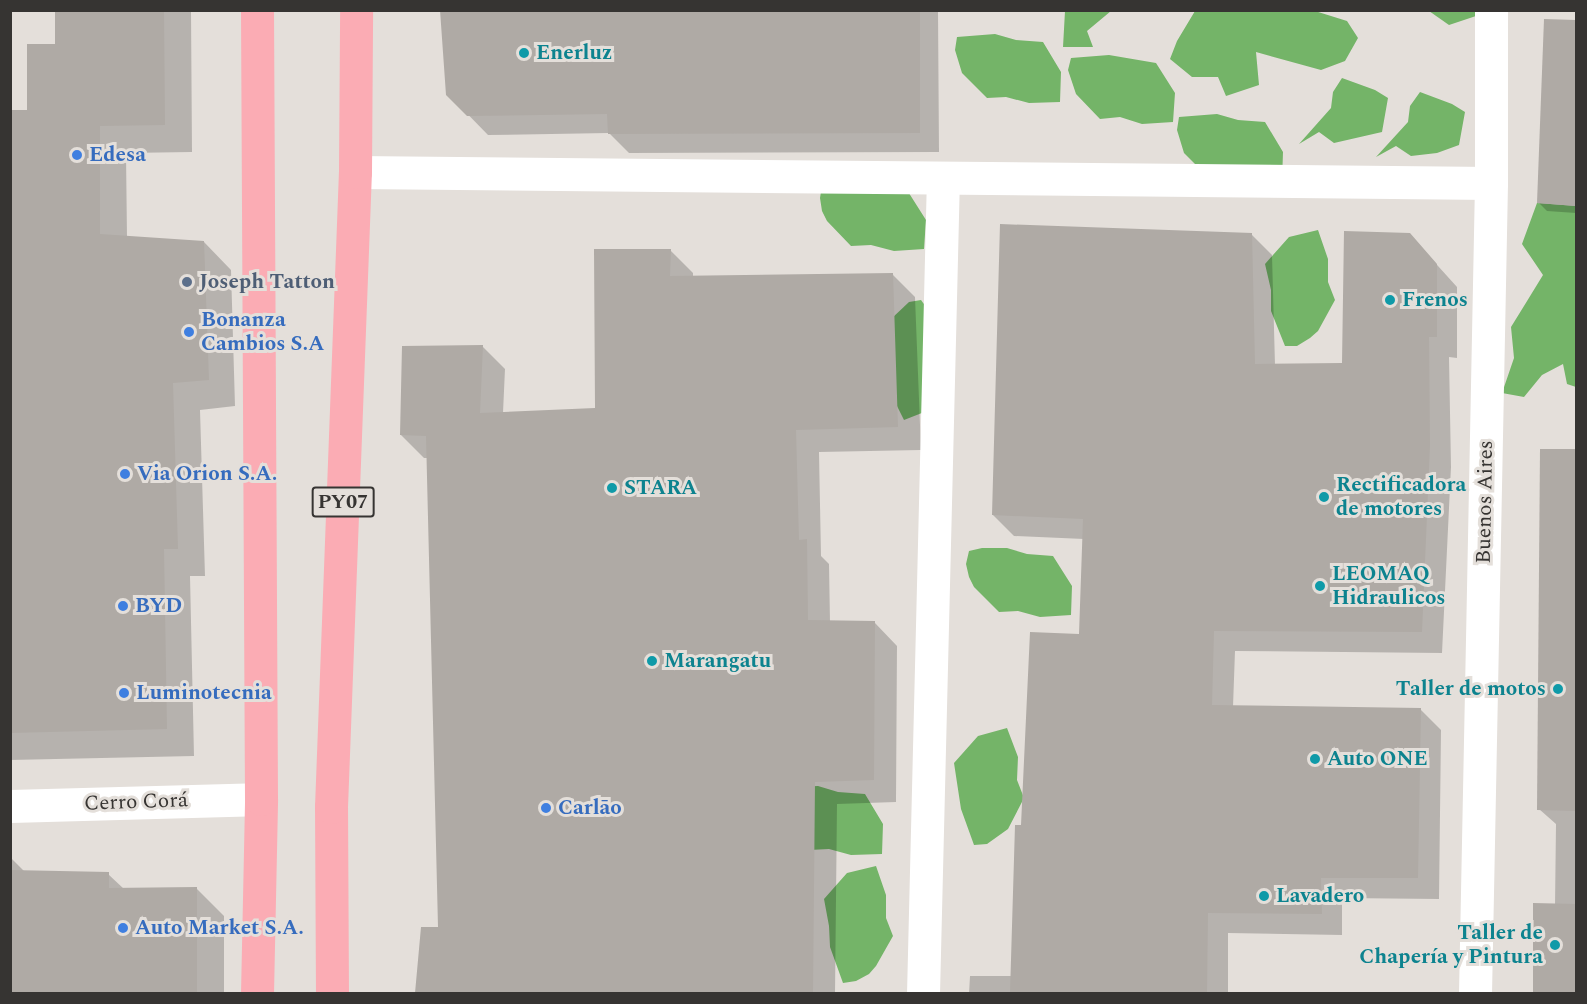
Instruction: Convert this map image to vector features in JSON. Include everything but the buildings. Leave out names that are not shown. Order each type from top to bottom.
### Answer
[{"type":"highway","points":[[257,10],[261,799],[257,993]]},
{"type":"highway","name":"PY07","points":[[332,993],[331,807],[355,172],[356,10]]},
{"type":"street","name":"Buenos Aires","points":[[1475,993],[1491,183],[1491,10]]},
{"type":"street","points":[[355,172],[1491,183]]},
{"type":"street","points":[[923,993],[943,178]]},
{"type":"street","name":"Cerro Corá","points":[[10,806],[261,799]]},
{"type":"green space","points":[[1065,10],[1111,11],[1087,31],[1093,47],[1063,47]]},
{"type":"green space","points":[[1195,11],[1315,11],[1347,21],[1358,38],[1345,61],[1321,70],[1256,52],[1259,85],[1226,96],[1218,77],[1192,77],[1170,59],[1177,41]]},
{"type":"green space","points":[[1429,11],[1479,11],[1479,15],[1449,25]]},
{"type":"green space","points":[[995,34],[1016,40],[1043,42],[1061,72],[1060,102],[1029,103],[1006,97],[987,98],[962,73],[955,50],[957,37]]},
{"type":"green space","points":[[1109,55],[1156,63],[1175,93],[1173,122],[1142,124],[1120,117],[1100,119],[1076,94],[1068,70],[1071,58]]},
{"type":"green space","points":[[1342,78],[1375,90],[1388,98],[1382,132],[1334,143],[1319,132],[1299,144],[1331,108],[1333,92]]},
{"type":"green space","points":[[1420,92],[1452,104],[1465,112],[1459,145],[1437,153],[1411,156],[1396,146],[1376,157],[1408,122],[1410,106]]},
{"type":"green space","points":[[1217,114],[1238,120],[1265,122],[1283,152],[1282,182],[1209,178],[1184,153],[1177,130],[1179,117]]},
{"type":"green space","points":[[822,185],[907,190],[926,220],[924,249],[894,251],[871,245],[851,246],[827,221],[822,211],[820,198]]},
{"type":"green space","points":[[1537,203],[1576,206],[1576,387],[1567,384],[1563,364],[1542,375],[1524,397],[1502,393],[1514,358],[1511,327],[1543,275],[1522,244]]},
{"type":"green space","points":[[1318,230],[1328,259],[1328,282],[1335,300],[1318,331],[1297,346],[1285,346],[1271,311],[1271,290],[1265,264],[1289,237]]},
{"type":"green space","points":[[921,300],[929,311],[932,409],[904,420],[890,392],[890,320],[909,302]]},
{"type":"green space","points":[[982,548],[1007,548],[1027,554],[1053,556],[1072,586],[1071,615],[1040,617],[1018,611],[999,612],[974,587],[969,577],[966,564],[969,551]]},
{"type":"green space","points":[[1007,728],[1018,757],[1017,780],[1024,798],[1008,829],[987,844],[974,845],[961,809],[954,763],[978,736]]},
{"type":"green space","points":[[818,786],[838,792],[865,794],[883,824],[882,854],[851,855],[829,849],[809,850],[793,787]]},
{"type":"green space","points":[[876,866],[886,895],[886,918],[893,936],[869,974],[856,981],[843,983],[830,947],[824,899],[847,873]]},
{"type":"place","name":"Enerluz","points":[[524,53]]},
{"type":"place","name":"Edesa","points":[[77,155]]},
{"type":"place","name":"Joseph Tatton","points":[[187,282]]},
{"type":"place","name":"Frenos","points":[[1390,300]]},
{"type":"place","name":"Bonanza Cambios S.A","points":[[189,332]]},
{"type":"place","name":"Via Orion S.A.","points":[[125,474]]},
{"type":"place","name":"STARA","points":[[612,488]]},
{"type":"place","name":"Rectificadora de motores","points":[[1324,497]]},
{"type":"place","name":"LEOMAQ Hidraulicos","points":[[1320,586]]},
{"type":"place","name":"BYD","points":[[123,606]]},
{"type":"place","name":"Marangatu","points":[[652,661]]},
{"type":"place","name":"Taller de motos","points":[[1558,689]]},
{"type":"place","name":"Luminotecnia","points":[[124,693]]},
{"type":"place","name":"Auto ONE","points":[[1315,759]]},
{"type":"place","name":"Carlāo","points":[[546,808]]},
{"type":"place","name":"Lavadero","points":[[1264,896]]},
{"type":"place","name":"Auto Market S.A.","points":[[123,928]]},
{"type":"place","name":"Taller de Chapería y Pintura","points":[[1555,945]]}]
